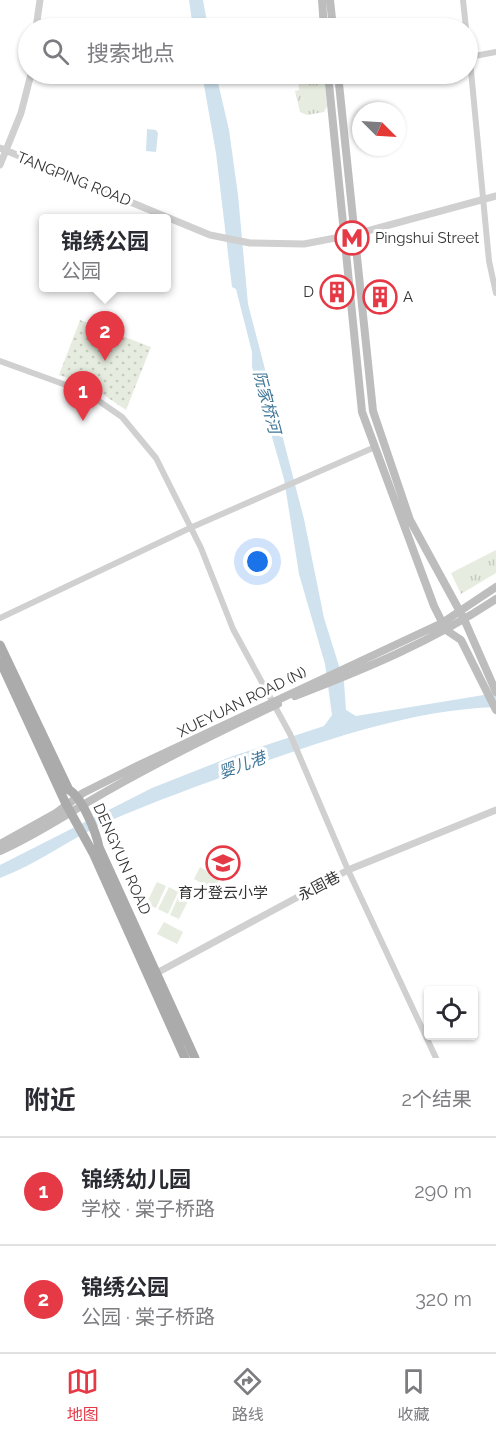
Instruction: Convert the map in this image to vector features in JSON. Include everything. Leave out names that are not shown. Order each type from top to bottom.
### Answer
[{"type":"main road","points":[[322,0],[323,18]]},
{"type":"main road","points":[[330,0],[332,18]]},
{"type":"main road","points":[[329,84],[362,412],[444,627],[461,640],[492,689]]},
{"type":"main road","points":[[339,84],[373,411],[410,520],[463,615],[492,689],[496,710]]},
{"type":"main road","name":"XUEYUAN ROAD (N)","points":[[463,615],[496,587]]},
{"type":"main road","name":"XUEYUAN ROAD (N)","points":[[0,844],[56,813],[274,703],[444,627],[496,598]]},
{"type":"main road","name":"DENGYUN ROAD","points":[[0,645],[69,790],[79,802],[97,836],[99,847],[185,1058]]},
{"type":"main road","name":"DENGYUN ROAD","points":[[0,661],[68,808],[80,827],[195,1058]]},
{"type":"main road","name":"XUEYUAN ROAD (N)","points":[[0,851],[60,821],[68,808]]},
{"type":"street","points":[[37,18],[40,0]]},
{"type":"street","points":[[463,0],[465,18]]},
{"type":"street","points":[[478,55],[496,52]]},
{"type":"street","points":[[0,165],[3,149],[21,113],[28,84]]},
{"type":"street","points":[[472,84],[489,261],[496,293]]},
{"type":"street","name":"TANGPING ROAD","points":[[3,149],[162,214]]},
{"type":"street","name":"TANGPING ROAD","points":[[171,218],[226,240],[304,244],[356,234],[496,196]]},
{"type":"street","points":[[0,362],[66,385],[96,399],[122,417],[156,458],[190,528],[233,629],[290,734],[348,870],[436,1058]]},
{"type":"street","points":[[0,618],[190,528],[375,447]]},
{"type":"street","name":"永固巷","points":[[153,975],[348,870],[496,810]]},
{"type":"green space","points":[[299,84],[325,84],[327,106],[324,112],[307,115],[300,112],[295,91],[299,90]]},
{"type":"green space","points":[[80,320],[151,347],[126,410],[92,387],[59,375]]},
{"type":"green space","points":[[496,550],[496,573],[461,594],[451,573]]},
{"type":"green space","points":[[200,867],[220,878],[214,890],[194,879]]},
{"type":"green space","points":[[157,882],[166,886],[156,908],[146,904]]},
{"type":"green space","points":[[169,887],[178,892],[168,914],[158,909]]},
{"type":"green space","points":[[180,893],[190,897],[179,919],[170,915]]},
{"type":"green space","points":[[164,922],[183,932],[177,944],[157,934]]},
{"type":"water","points":[[189,0],[203,0],[206,18],[192,18]]},
{"type":"water","points":[[204,84],[218,84],[229,130],[238,195],[248,304],[304,519],[324,618],[344,682],[346,710],[356,716],[496,693],[496,707],[464,709],[402,720],[340,737],[249,767],[105,823],[27,866],[0,878],[0,865],[152,788],[233,756],[324,726],[332,715],[325,664],[299,574],[284,479],[252,367],[252,352],[236,289],[232,287],[216,153]]},
{"type":"water","points":[[147,129],[156,130],[158,133],[156,152],[146,151]]},
{"type":"place","name":"Pingshui Street","points":[[352,238]]},
{"type":"place","name":"D","points":[[337,292]]},
{"type":"place","name":"A","points":[[380,297]]},
{"type":"place","name":"锦绣公园","points":[[105,361]]},
{"type":"place","name":"锦绣幼儿园","points":[[83,421]]},
{"type":"place","name":"育才登云小学","points":[[223,863]]},
{"type":"water label","name":"阮家桥河","points":[[267,402]]},
{"type":"water label","name":"婴儿港","points":[[242,765]]}]
